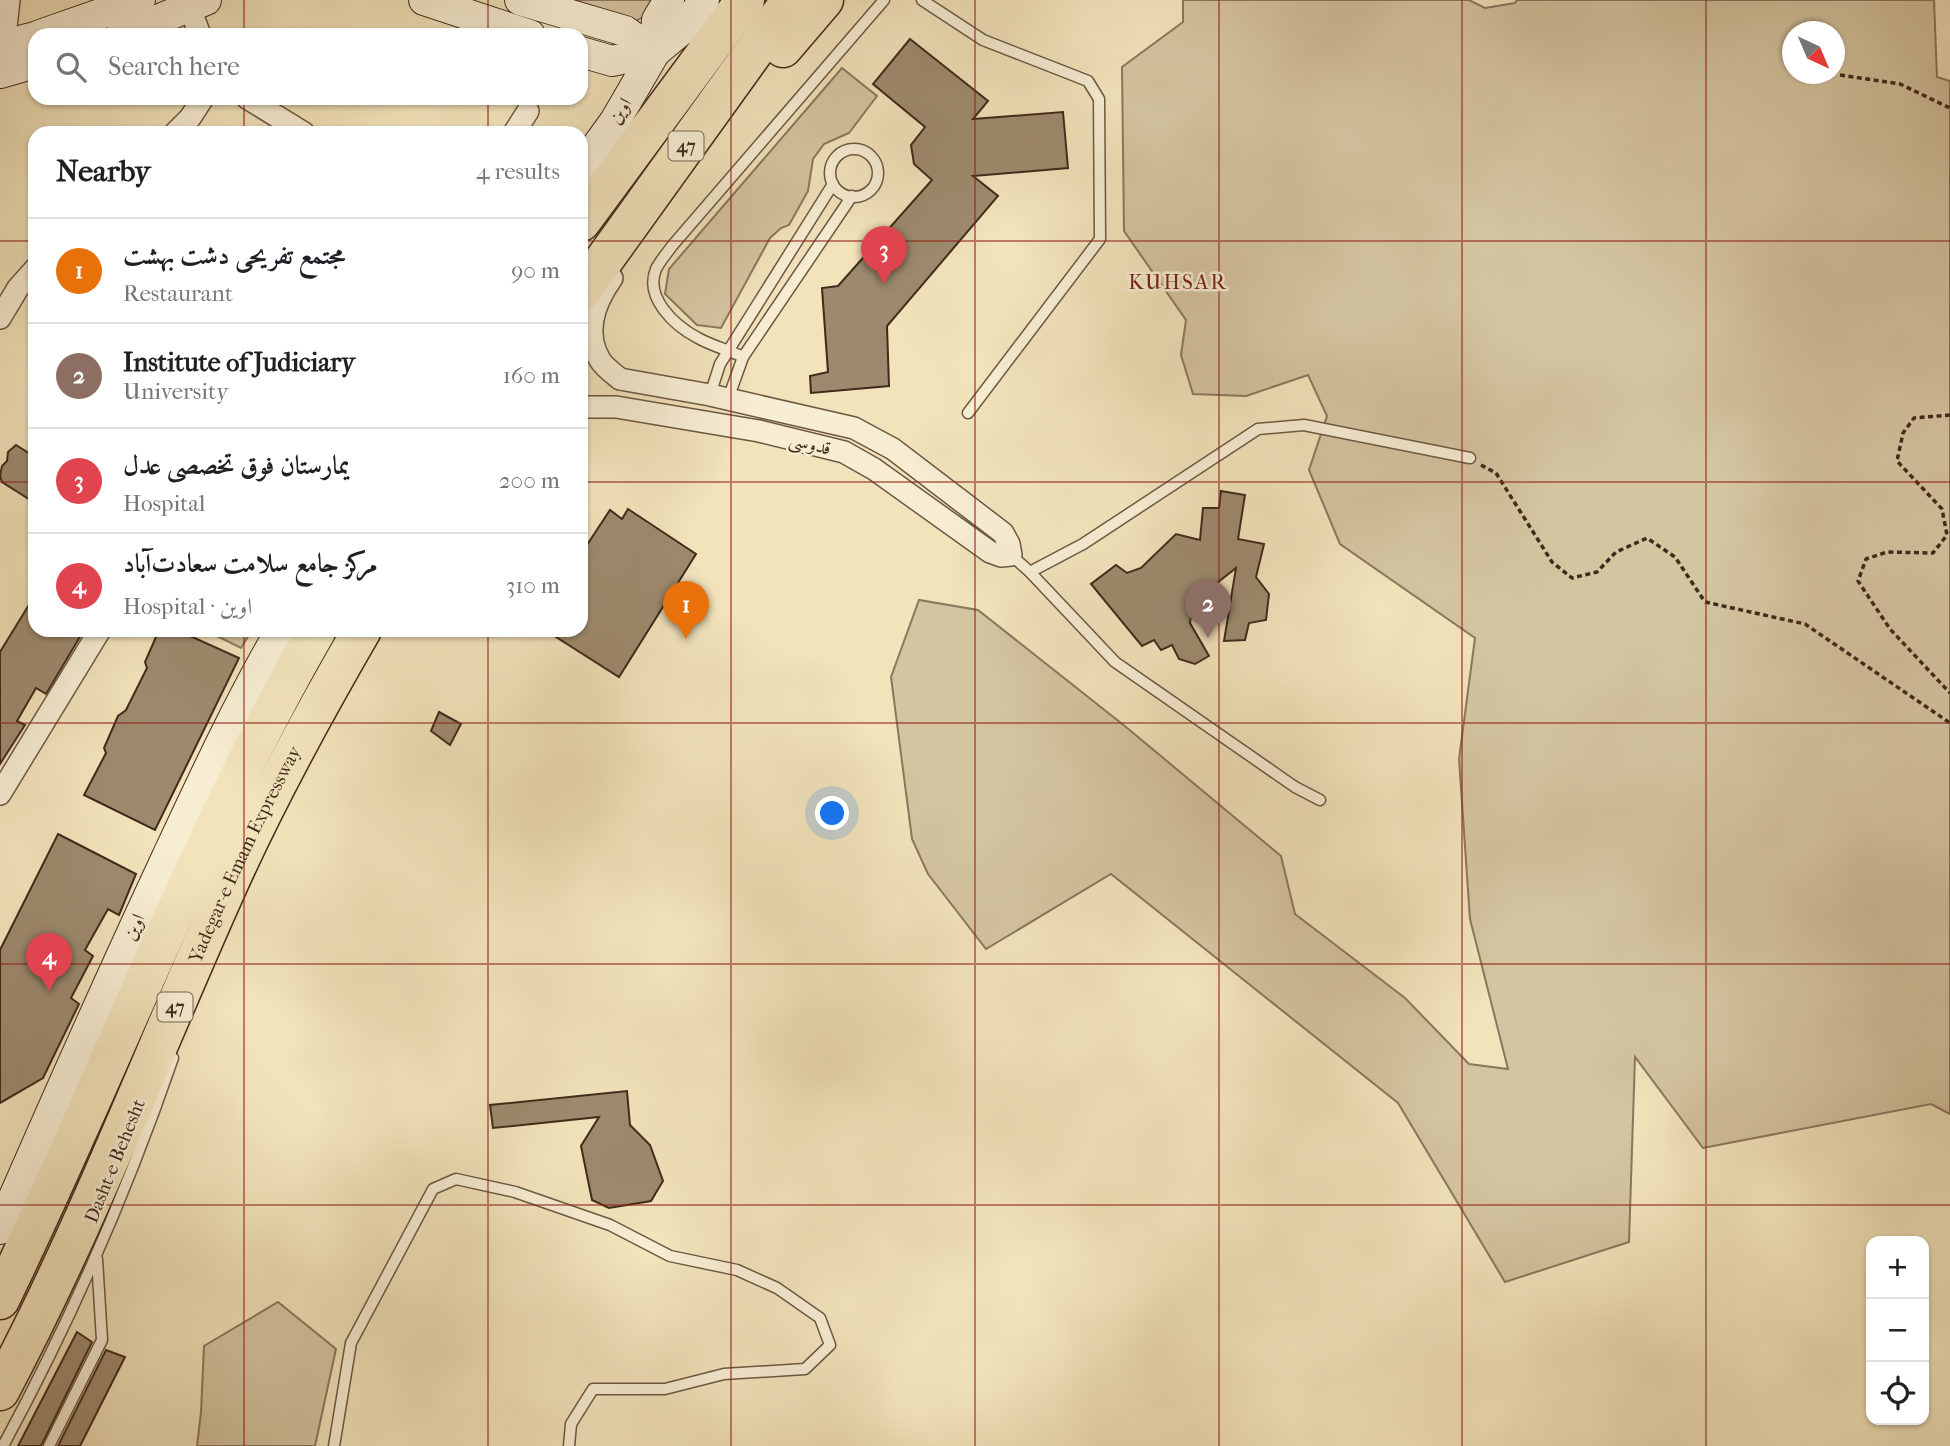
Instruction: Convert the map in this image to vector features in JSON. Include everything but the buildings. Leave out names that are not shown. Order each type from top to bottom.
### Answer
[{"type":"highway","name":"47","points":[[588,213],[745,0]]},
{"type":"highway","name":"47","points":[[588,282],[791,0]]},
{"type":"highway","points":[[698,130],[765,69],[824,0]]},
{"type":"highway","name":"Yadegar-e Emam Expressway","points":[[0,1300],[30,1239],[227,797],[313,637]]},
{"type":"highway","name":"Yadegar-e Emam Expressway","points":[[0,1391],[67,1255],[232,877],[324,695],[358,637]]},
{"type":"street","points":[[1,55],[9,0]]},
{"type":"street","points":[[60,28],[140,0]]},
{"type":"street","points":[[424,0],[509,28]]},
{"type":"street","points":[[520,0],[625,31],[655,52]]},
{"type":"street","name":"اوین","points":[[655,52],[657,20],[669,0]]},
{"type":"street","name":"اوین","points":[[588,158],[615,121],[655,52],[684,28],[704,0]]},
{"type":"street","points":[[136,28],[194,2],[199,28]]},
{"type":"street","points":[[1,55],[28,41]]},
{"type":"street","points":[[588,53],[612,61],[655,52]]},
{"type":"street","points":[[1,55],[28,62]]},
{"type":"street","points":[[181,126],[198,105]]},
{"type":"street","points":[[258,105],[293,126]]},
{"type":"street","points":[[518,126],[528,111]]},
{"type":"street","points":[[661,180],[650,215],[631,252],[598,298],[591,331],[600,361],[620,379],[719,397],[854,428],[883,444],[1003,533],[1011,555]]},
{"type":"street","points":[[0,318],[28,277]]},
{"type":"street","points":[[616,407],[620,379]]},
{"type":"street","name":"قدوسی","points":[[588,407],[616,407],[759,431],[844,452],[874,469],[990,552],[1002,556],[1011,555]]},
{"type":"street","points":[[0,794],[96,637]]},
{"type":"street","name":"اوین","points":[[0,1229],[93,1014],[200,786],[277,637]]},
{"type":"lane","points":[[743,357],[697,338],[675,321],[658,303],[654,285],[656,270],[672,246],[884,0]]},
{"type":"lane","points":[[922,0],[983,40],[1088,81],[1099,99],[1100,239],[968,412]]},
{"type":"lane","points":[[719,397],[743,357],[852,197],[867,193],[877,180],[876,164],[866,152],[850,149],[837,156],[830,170],[833,184],[838,190],[852,197]]},
{"type":"lane","points":[[719,397],[720,364],[833,184]]},
{"type":"lane","points":[[1030,572],[1083,544],[1258,429],[1304,425],[1470,458]]},
{"type":"lane","points":[[1011,555],[1115,662],[1295,787],[1320,800]]},
{"type":"lane","points":[[200,977],[232,877]]},
{"type":"lane","name":"Dasht-e Behesht","points":[[3,1446],[37,1383],[96,1254],[144,1142],[175,1053]]},
{"type":"lane","points":[[334,1446],[351,1343],[433,1189],[456,1180],[515,1192],[610,1225],[670,1256],[737,1270],[777,1288],[820,1318],[830,1345],[805,1369],[724,1374],[665,1389],[593,1389],[571,1424],[569,1446]]},
{"type":"lane","points":[[49,1446],[102,1340],[96,1254]]},
{"type":"path","points":[[1845,76],[1900,84],[1950,108]]},
{"type":"path","points":[[1950,415],[1914,418],[1903,433],[1897,461],[1942,509],[1947,535],[1933,553],[1887,552],[1866,559],[1858,581],[1889,629],[1950,693]]},
{"type":"path","points":[[1470,458],[1496,474],[1552,562],[1572,578],[1597,572],[1616,552],[1647,538],[1675,557],[1705,602],[1805,624],[1950,723]]},
{"type":"shaded area","points":[[576,0],[657,0],[643,17],[634,22],[572,7]]},
{"type":"shaded area","points":[[1183,0],[1469,0],[1485,8],[1515,3],[1517,0],[1934,0],[1937,77],[1950,81],[1950,1114],[1931,1104],[1703,1148],[1635,1057],[1629,1242],[1505,1282],[1398,1103],[1111,874],[986,949],[928,874],[912,839],[891,677],[919,600],[978,610],[1126,727],[1281,856],[1295,914],[1405,998],[1469,1064],[1508,1069],[1470,919],[1459,759],[1475,638],[1340,544],[1309,470],[1327,416],[1308,375],[1246,396],[1193,394],[1181,355],[1186,320],[1124,231],[1122,67],[1183,22]]},
{"type":"shaded area","points":[[842,68],[877,96],[849,133],[824,144],[813,159],[808,191],[789,225],[770,238],[721,328],[697,325],[665,294],[669,269]]},
{"type":"shaded area","points":[[219,637],[248,637],[241,648]]},
{"type":"shaded area","points":[[278,1302],[336,1349],[315,1446],[197,1446],[204,1346]]},
{"type":"place","name":"یمارستان فوق تخصصی عدل","points":[[884,284]]},
{"type":"place","name":"Institute of Judiciary","points":[[1208,638]]},
{"type":"place","name":"مجتمع تفریحی دشت بهشت","points":[[686,639]]},
{"type":"place","name":"مرکز جامع سلامت سعادت‌آباد","points":[[49,991]]},
{"type":"district","name":"KUHSAR","points":[[1178,282]]}]
